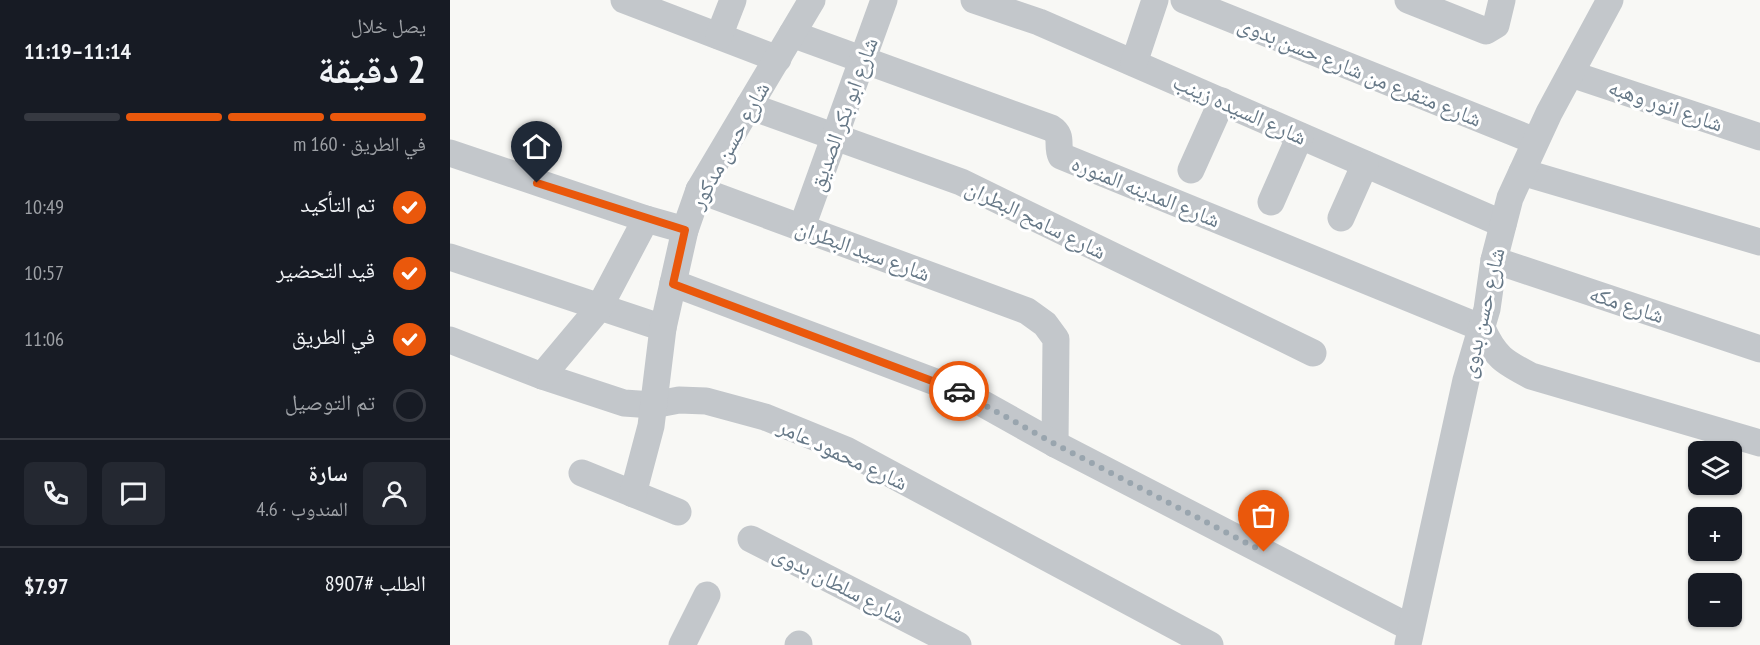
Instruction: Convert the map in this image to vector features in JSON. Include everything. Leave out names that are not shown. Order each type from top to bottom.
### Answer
[{"type":"street","points":[[624,0],[778,59]]},
{"type":"street","points":[[719,36],[733,0]]},
{"type":"street","name":"شارع حسن مدكور","points":[[633,494],[651,426],[663,328],[685,230],[699,190],[813,0]]},
{"type":"street","name":"شارع ابو بكر الصديق","points":[[802,227],[884,0]]},
{"type":"street","name":"شارع السيده زينب","points":[[974,0],[1043,11],[1134,63],[1503,225]]},
{"type":"street","points":[[1134,63],[1155,0]]},
{"type":"street","name":"شارع متفرع من شارع حسن بدوى","points":[[1184,0],[1535,141]]},
{"type":"street","points":[[1408,0],[1486,31],[1492,29],[1500,9]]},
{"type":"street","name":"شارع حسن بدوى","points":[[1409,637],[1466,380],[1487,309],[1494,260],[1510,198],[1535,141],[1610,0]]},
{"type":"street","name":"شارع المدينه المنوره","points":[[792,34],[1051,128],[1059,135],[1061,156],[1482,328]]},
{"type":"street","name":"شارع انور وهبه","points":[[1571,74],[1760,137]]},
{"type":"street","points":[[1191,170],[1222,101]]},
{"type":"street","name":"شارع سامح البطران","points":[[749,106],[933,171],[988,195],[1313,353]]},
{"type":"street","points":[[1271,202],[1300,136]]},
{"type":"street","points":[[450,153],[685,230]]},
{"type":"street","points":[[1341,218],[1365,164]]},
{"type":"street","points":[[1522,172],[1760,243]]},
{"type":"street","name":"شارع سيد البطران","points":[[699,190],[1027,311],[1045,324],[1056,339],[1055,444]]},
{"type":"street","points":[[542,376],[599,308],[646,219]]},
{"type":"street","points":[[450,257],[663,328]]},
{"type":"street","name":"شارع مكه","points":[[1494,260],[1760,349]]},
{"type":"street","points":[[673,284],[962,392],[1409,637]]},
{"type":"street","points":[[1482,328],[1490,347],[1506,363],[1531,376],[1760,443]]},
{"type":"street","name":"شارع محمود عامر","points":[[450,340],[542,376],[624,403],[653,405],[679,400],[706,401],[765,417],[846,450],[1210,645]]},
{"type":"street","points":[[582,473],[678,512]]},
{"type":"street","name":"شارع سلطان بدوى","points":[[751,539],[958,645]]},
{"type":"street","points":[[682,645],[707,595]]},
{"type":"way so far","points":[[959,391],[1055,444],[1264,552]]},
{"type":"route","points":[[537,183],[685,230],[673,284],[959,391]]}]
